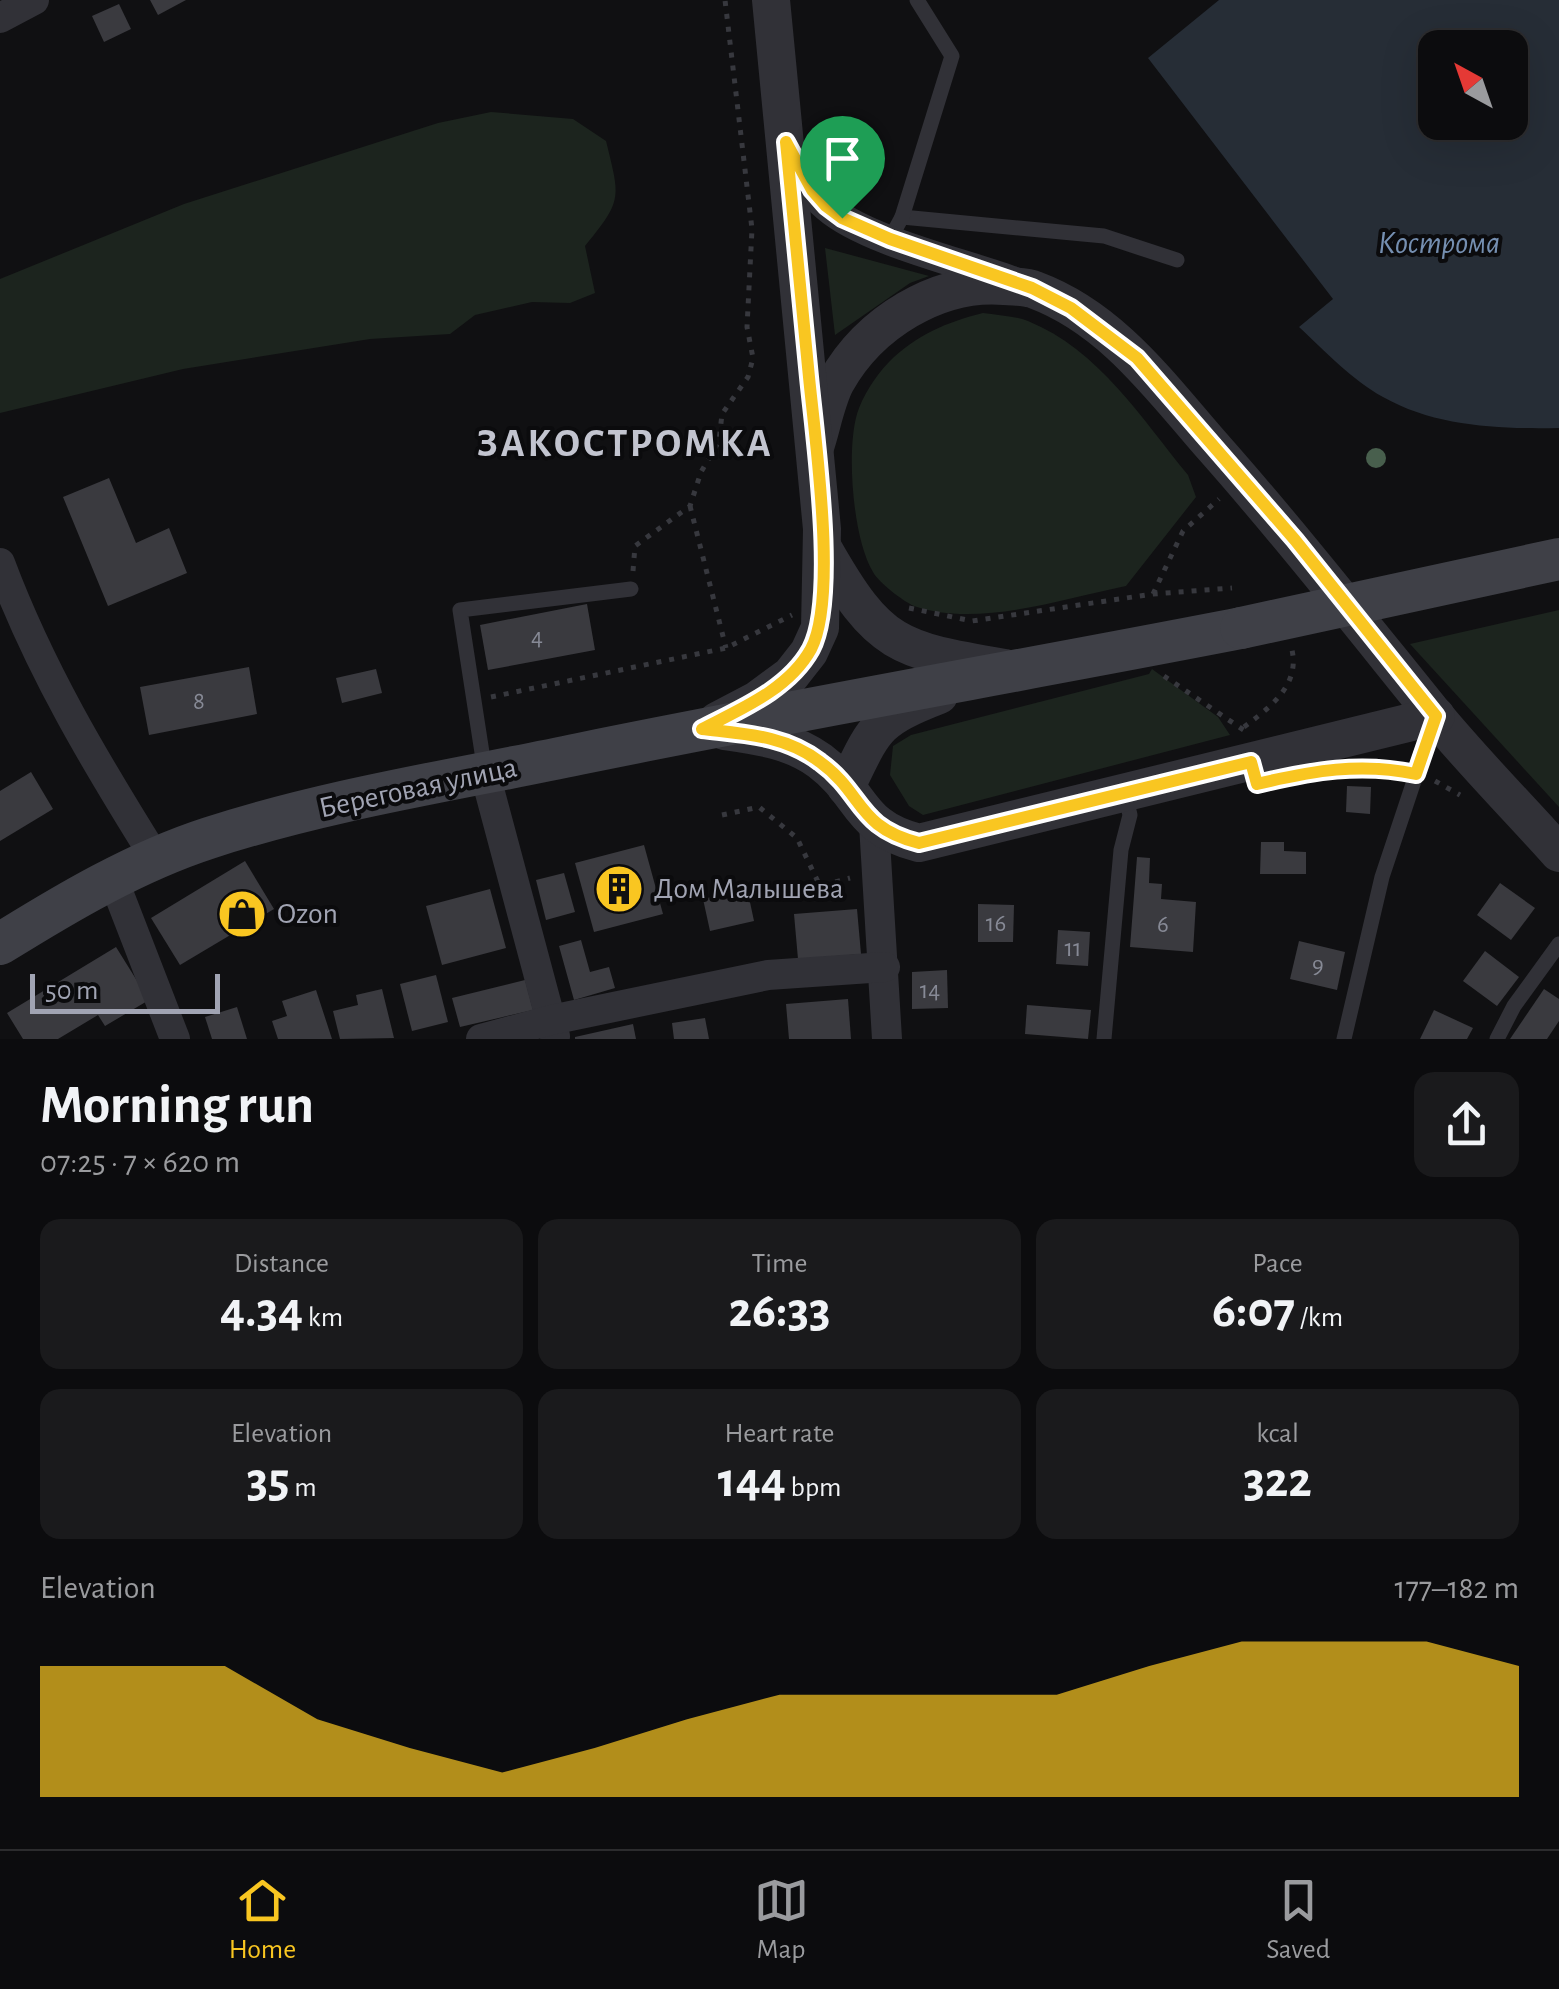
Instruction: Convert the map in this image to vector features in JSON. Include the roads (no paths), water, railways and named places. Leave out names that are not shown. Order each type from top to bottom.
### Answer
[{"type":"main road","points":[[702,729],[1023,670],[1236,608],[1559,559]]},
{"type":"main road","name":"Береговая улица","points":[[0,944],[61,906],[156,859],[208,839],[329,806],[702,729]]},
{"type":"street","points":[[0,18],[34,0]]},
{"type":"street","points":[[702,729],[757,700],[791,674],[809,652],[820,628],[823,548],[816,447],[772,0]]},
{"type":"street","points":[[786,142],[812,190],[842,218],[896,228],[1032,288],[1071,308],[1137,358],[1295,540],[1436,716],[1559,853]]},
{"type":"street","points":[[816,447],[835,384],[891,321],[943,292],[962,287],[982,284],[1032,288]]},
{"type":"street","points":[[823,548],[868,618],[894,640],[925,654],[1023,670]]},
{"type":"street","points":[[0,563],[16,606],[77,732],[156,859]]},
{"type":"street","points":[[846,787],[872,734],[896,712],[1023,670]]},
{"type":"street","points":[[874,824],[892,836],[919,843],[1436,716]]},
{"type":"street","name":"Береговая улица","points":[[702,729],[768,736],[801,750],[822,763],[846,787],[874,824]]},
{"type":"street","points":[[485,774],[554,1029]]},
{"type":"street","points":[[874,824],[887,1039]]},
{"type":"street","points":[[113,880],[175,1039]]},
{"type":"street","points":[[482,1039],[554,1029],[768,976],[885,967]]},
{"type":"lane","points":[[917,0],[952,56],[896,228],[1104,236],[1177,260]]},
{"type":"lane","points":[[485,774],[460,610],[631,589]]},
{"type":"lane","points":[[1344,1039],[1382,877],[1436,716]]},
{"type":"lane","points":[[1104,1039],[1121,850],[1130,815],[1126,794]]},
{"type":"lane","points":[[1497,1039],[1514,1006],[1559,944]]},
{"type":"water","name":"Кострома","points":[[1219,0],[1559,0],[1559,428],[1491,427],[1446,420],[1383,397],[1339,365],[1299,327],[1333,299],[1148,58]]},
{"type":"place","name":"Дом Малышева","points":[[619,889]]},
{"type":"place","name":"Ozon","points":[[242,914]]},
{"type":"district","name":"ЗАКОСТРОМКА","points":[[625,444]]}]
